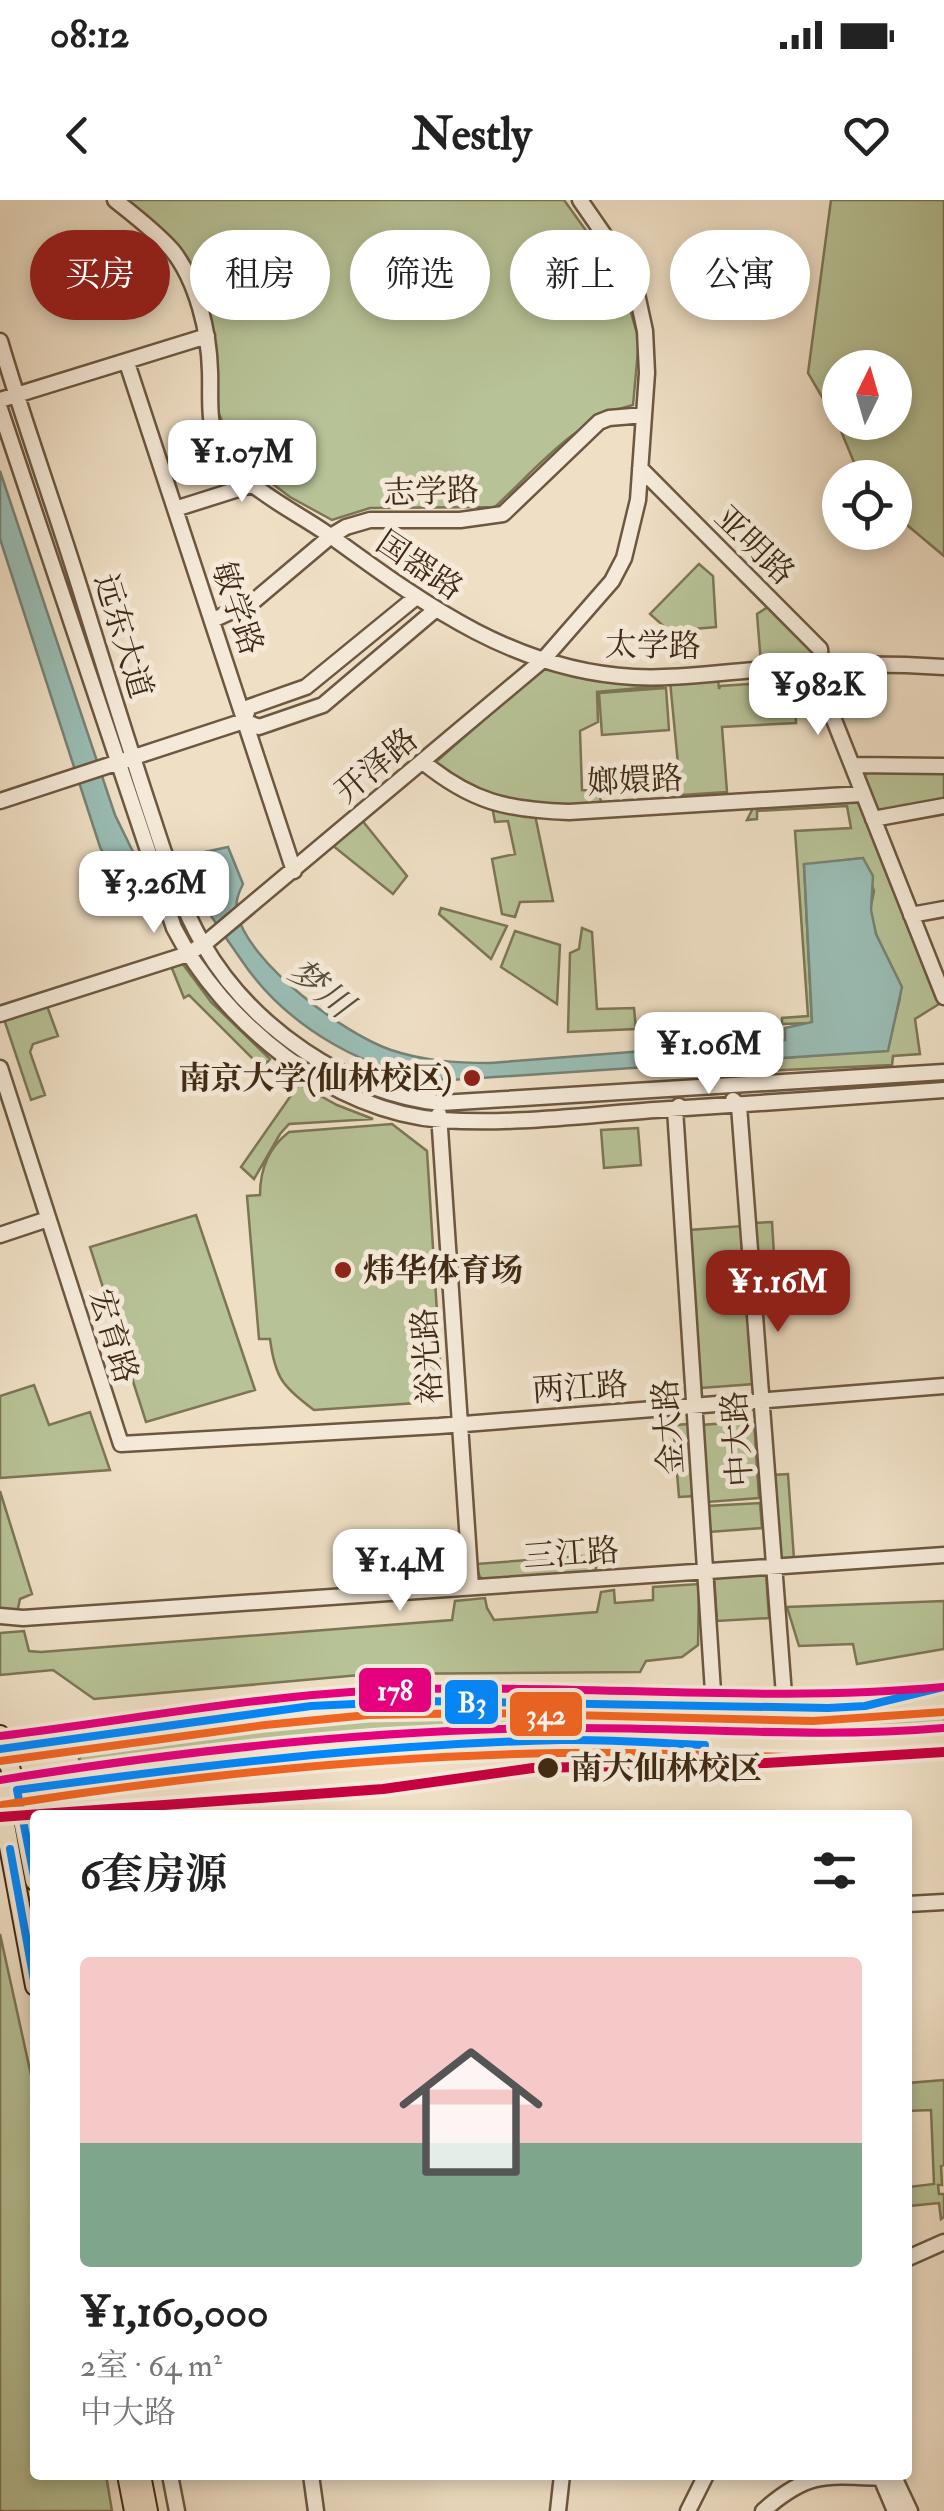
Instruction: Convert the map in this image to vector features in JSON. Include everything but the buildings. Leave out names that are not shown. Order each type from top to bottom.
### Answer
[{"type":"main road","points":[[30,1953],[2,1744],[311,1706],[438,1700],[828,1708],[944,1698]]},
{"type":"main road","points":[[6,1794],[223,1763],[460,1744],[566,1740],[804,1746],[944,1740]]},
{"type":"main road","points":[[6,1794],[30,1866]]},
{"type":"main road","points":[[128,2480],[134,2511]]},
{"type":"main road","points":[[142,2480],[148,2511]]},
{"type":"street","name":"国器路","points":[[115,200],[173,252],[190,280],[207,336],[210,416],[218,444],[251,485],[331,536],[415,598],[508,648],[542,660]]},
{"type":"street","name":"开泽路","points":[[0,1014],[188,954],[205,943],[542,660],[612,581],[634,530],[647,343],[637,294],[625,265],[580,200]]},
{"type":"street","points":[[0,400],[207,336]]},
{"type":"street","name":"远东大道","points":[[0,340],[132,759],[179,893],[205,943],[256,1011],[302,1048],[363,1081],[424,1102],[442,1103],[944,1072]]},
{"type":"street","name":"敏学路","points":[[127,363],[294,870]]},
{"type":"street","name":"远东大道","points":[[0,409],[110,766],[162,898],[188,954],[246,1026],[292,1063],[367,1102],[438,1120],[486,1122],[944,1090]]},
{"type":"street","name":"志学路","points":[[213,620],[254,601],[331,536],[370,520],[460,520],[502,514],[599,422],[644,416]]},
{"type":"street","name":"亚明路","points":[[640,468],[820,648],[817,666],[862,794],[944,997]]},
{"type":"street","points":[[175,510],[251,485]]},
{"type":"street","points":[[244,721],[249,707],[306,687],[415,598]]},
{"type":"street","points":[[0,801],[244,721],[259,727],[323,705],[435,610]]},
{"type":"street","name":"太学路","points":[[542,660],[592,672],[681,677],[880,663],[944,667]]},
{"type":"street","name":"嫏嬛路","points":[[423,762],[464,792],[539,811],[862,794]]},
{"type":"street","points":[[852,765],[944,766]]},
{"type":"street","points":[[872,819],[944,806]]},
{"type":"street","points":[[912,915],[944,909]]},
{"type":"street","points":[[292,1063],[302,1048]]},
{"type":"street","name":"宏育路","points":[[0,1068],[120,1444],[438,1426]]},
{"type":"street","name":"中大路","points":[[737,1087],[731,1093],[739,1106],[785,1708]]},
{"type":"street","name":"金大路","points":[[676,1090],[683,1097],[675,1109],[714,1707]]},
{"type":"street","name":"裕光路","points":[[442,1103],[438,1120],[471,1587]]},
{"type":"street","points":[[0,1235],[48,1219]]},
{"type":"street","name":"两江路","points":[[438,1426],[944,1386]]},
{"type":"street","name":"三江路","points":[[0,1616],[23,1618],[944,1554]]},
{"type":"street","points":[[912,1904],[944,1902]]},
{"type":"street","points":[[912,2256],[944,2242]]},
{"type":"street","points":[[171,2480],[177,2511]]},
{"type":"street","points":[[312,2480],[316,2511]]},
{"type":"street","points":[[558,2511],[561,2480]]},
{"type":"street","points":[[688,2511],[704,2480]]},
{"type":"street","points":[[763,2511],[805,2480]]},
{"type":"street","points":[[882,2480],[895,2511]]},
{"type":"street","points":[[895,2480],[910,2511]]},
{"type":"green space","points":[[126,200],[564,200],[586,230],[510,230],[510,320],[633,320],[639,340],[633,405],[575,433],[495,507],[370,508],[332,520],[290,497],[241,460],[217,410],[216,345],[209,320],[330,320],[330,230],[190,230],[190,266],[170,240],[170,230],[161,229]]},
{"type":"green space","points":[[831,200],[944,200],[944,556],[912,529],[912,460],[853,460],[845,440],[912,440],[912,350],[822,350],[822,397],[808,373]]},
{"type":"green space","points":[[699,564],[713,576],[716,627],[669,631],[650,614]]},
{"type":"green space","points":[[771,605],[813,647],[811,662],[761,664],[757,614]]},
{"type":"green space","points":[[546,665],[661,682],[662,686],[597,692],[598,722],[580,731],[582,790],[598,791],[602,805],[537,803],[495,796],[456,779],[438,766],[437,761]]},
{"type":"green space","points":[[718,679],[719,689],[794,681],[796,723],[722,727],[727,792],[681,795],[670,681]]},
{"type":"green space","points":[[666,688],[669,730],[602,735],[599,693]]},
{"type":"green space","points":[[869,770],[944,773],[944,799],[877,813],[863,778]]},
{"type":"green space","points":[[858,798],[939,1004],[915,1019],[920,1054],[893,1056],[892,1065],[756,1070],[756,1060],[887,1050],[900,998],[876,934],[870,910],[874,891],[863,858],[804,865],[812,1023],[782,1024],[782,1018],[808,1016],[795,831],[851,828],[847,806],[757,811],[757,819],[747,820],[755,804]]},
{"type":"green space","points":[[492,806],[535,815],[553,901],[520,902],[515,917],[502,914],[492,859],[515,854],[508,821],[495,822]]},
{"type":"green space","points":[[361,819],[407,876],[393,894],[332,845]]},
{"type":"green space","points":[[441,908],[507,926],[491,959],[439,914]]},
{"type":"green space","points":[[582,928],[592,932],[597,1009],[634,1008],[636,1029],[568,1032],[570,953],[579,949]]},
{"type":"green space","points":[[515,931],[560,945],[557,1004],[501,967]]},
{"type":"green space","points":[[182,963],[211,1002],[270,1059],[262,1068],[189,995],[184,998],[171,966]]},
{"type":"green space","points":[[47,1006],[58,1036],[33,1044],[30,1052],[45,1095],[31,1100],[4,1019]]},
{"type":"green space","points":[[299,1084],[373,1119],[289,1124],[254,1179],[241,1167]]},
{"type":"green space","name":"炜华体育场","points":[[392,1124],[427,1151],[441,1377],[417,1403],[314,1410],[282,1380],[270,1339],[259,1339],[247,1196],[260,1195],[267,1160],[289,1132]]},
{"type":"green space","points":[[638,1128],[641,1165],[604,1168],[601,1130]]},
{"type":"green space","points":[[196,1215],[255,1390],[146,1422],[90,1247]]},
{"type":"green space","points":[[772,1222],[777,1303],[758,1304],[753,1223]]},
{"type":"green space","points":[[742,1226],[754,1384],[701,1388],[690,1230]]},
{"type":"green space","points":[[34,1385],[49,1425],[90,1412],[110,1470],[0,1478],[0,1396]]},
{"type":"green space","points":[[754,1421],[759,1498],[707,1502],[701,1425]]},
{"type":"green space","points":[[690,1424],[695,1496],[679,1497],[673,1425]]},
{"type":"green space","points":[[788,1474],[794,1559],[777,1561],[771,1475]]},
{"type":"green space","points":[[0,1491],[32,1594],[20,1599],[17,1613],[0,1611]]},
{"type":"green space","points":[[760,1503],[762,1528],[709,1532],[707,1506]]},
{"type":"green space","points":[[596,1555],[596,1573],[485,1581],[475,1564]]},
{"type":"green space","points":[[766,1573],[769,1618],[717,1621],[714,1576]]},
{"type":"green space","points":[[699,1584],[698,1645],[682,1657],[646,1661],[640,1672],[371,1674],[94,1699],[53,1670],[0,1675],[0,1633],[24,1631],[29,1651],[41,1652],[452,1620],[455,1601],[485,1598],[494,1620],[597,1612],[601,1592],[614,1590],[615,1603],[653,1600],[653,1587]]},
{"type":"green space","points":[[944,1601],[944,1649],[857,1664],[853,1644],[799,1646],[787,1607]]},
{"type":"green space","points":[[485,1708],[813,1715],[944,1708],[944,1732],[809,1740],[563,1733],[84,1773],[79,1759],[87,1750],[213,1725],[331,1712]]},
{"type":"green space","points":[[0,1934],[30,2070],[30,2480],[107,2480],[112,2511],[0,2511]]},
{"type":"green space","points":[[944,2080],[944,2165],[942,2185],[938,2185],[939,2194],[944,2194],[941,2219],[939,2203],[912,2206],[912,2187],[934,2184],[931,2110],[912,2111],[912,2083]]},
{"type":"water","points":[[0,471],[115,815],[140,866],[228,847],[243,884],[236,909],[245,933],[278,974],[349,1029],[403,1054],[477,1063],[785,1040],[785,1028],[812,1022],[804,864],[863,858],[873,876],[871,910],[876,934],[902,987],[888,1051],[450,1080],[390,1069],[333,1044],[306,1027],[261,985],[186,878],[144,888],[138,895],[124,887],[111,868],[100,847],[0,539]]},
{"type":"transit line","name":"178","points":[[0,1736],[263,1700],[368,1691],[486,1688],[812,1694],[943,1687]]},
{"type":"transit line","name":"B3","points":[[0,1749],[311,1706],[419,1701],[828,1708],[865,1706],[944,1687]]},
{"type":"transit line","name":"342","points":[[0,1761],[368,1715],[485,1713],[813,1721],[944,1712]]},
{"type":"transit line","name":"178","points":[[0,1780],[140,1759],[423,1732],[565,1728],[801,1733],[943,1728]]},
{"type":"transit line","name":"B3","points":[[30,1856],[17,1790],[220,1765],[425,1746],[579,1740],[705,1745]]},
{"type":"transit line","points":[[96,1810],[383,1789],[533,1768],[766,1763],[944,1752]]},
{"type":"transit line","name":"342","points":[[2,1805],[210,1777],[419,1758],[559,1753],[800,1757],[944,1753]]},
{"type":"transit line","points":[[0,1817],[30,1815]]},
{"type":"transit line","name":"B3","points":[[10,1849],[30,1959]]},
{"type":"place","name":"南京大学(仙林校区)","points":[[472,1078]]},
{"type":"place","name":"炜华体育场","points":[[343,1270]]},
{"type":"place","name":"南大仙林校区","points":[[548,1768]]},
{"type":"water label","name":"梦川","points":[[321,988]]}]
